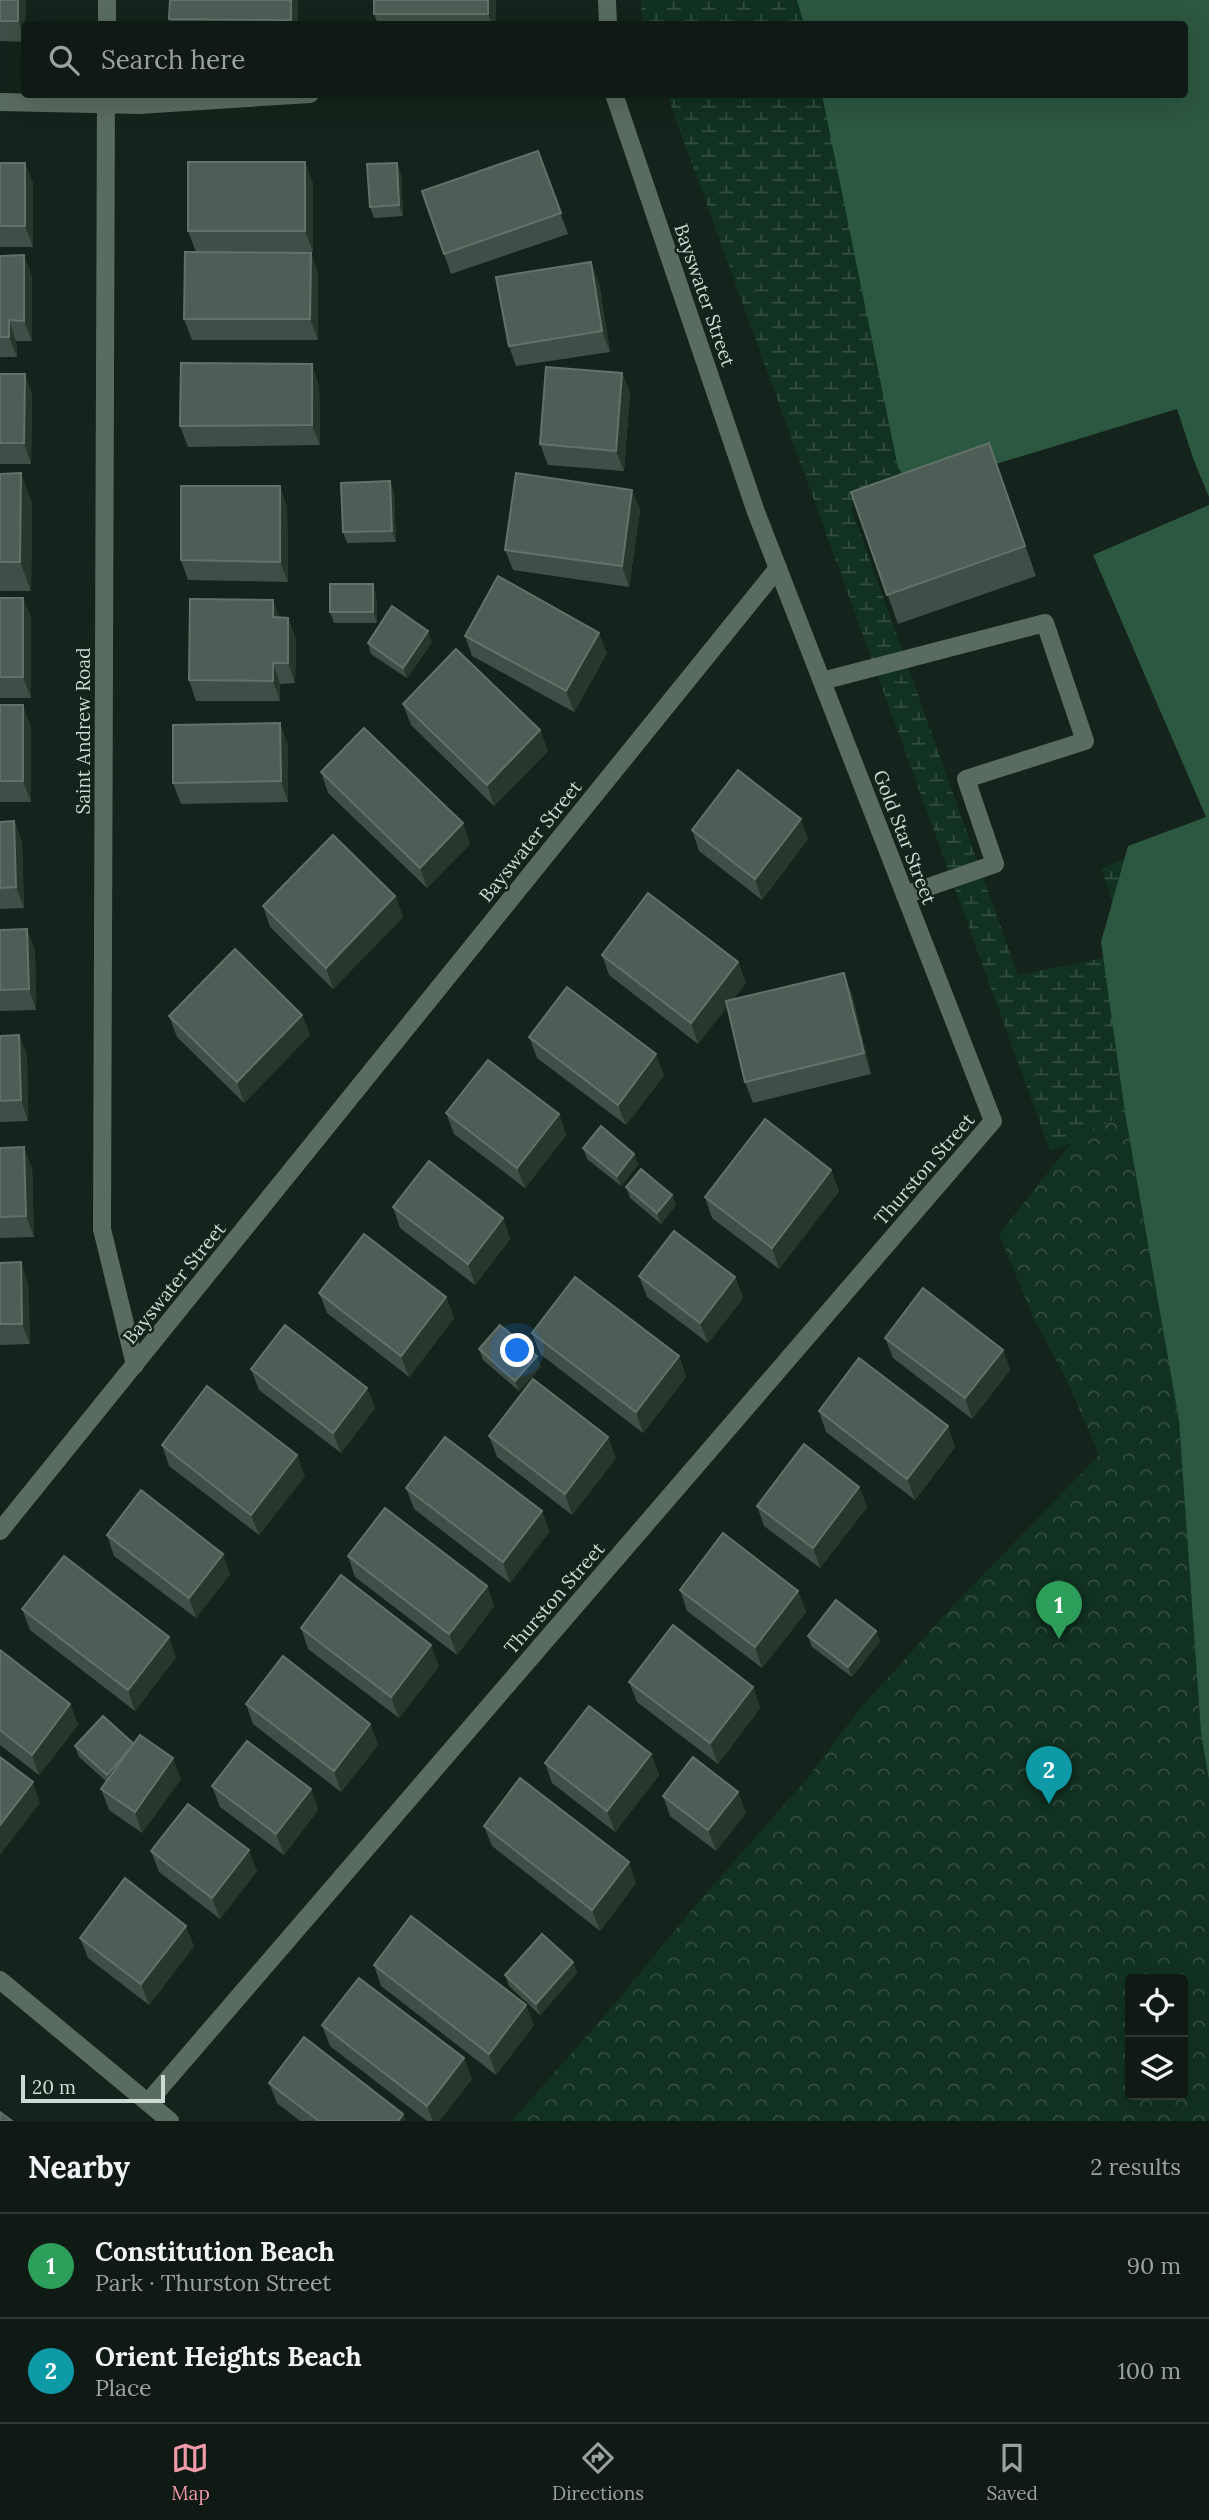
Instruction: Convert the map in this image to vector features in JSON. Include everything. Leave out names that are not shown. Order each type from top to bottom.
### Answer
[{"type":"street","points":[[107,0],[107,21]]},
{"type":"street","points":[[607,0],[608,21]]},
{"type":"street","points":[[0,102],[106,99],[139,105],[248,98]]},
{"type":"street","name":"Bayswater Street","points":[[0,1531],[778,568],[756,512],[615,98]]},
{"type":"street","name":"Saint Andrew Road","points":[[106,99],[102,1229],[135,1365]]},
{"type":"street","name":"Gold Star Street","points":[[778,568],[993,1121]]},
{"type":"street","points":[[822,681],[1045,623],[1085,741],[967,779],[995,864],[905,895]]},
{"type":"street","name":"Thurston Street","points":[[148,2102],[993,1121]]},
{"type":"street","points":[[0,1980],[170,2121]]},
{"type":"green space","points":[[641,0],[1146,0],[1142,21],[642,21]]},
{"type":"green space","points":[[668,98],[1127,98],[1044,435],[851,507],[1018,975],[1132,952],[1101,869],[1209,820],[1209,1095],[1050,1151]]},
{"type":"green space","points":[[1125,1113],[1179,1421],[1201,1733],[1209,1780],[1209,2121],[512,2121],[810,1775],[858,1711],[951,1608],[1099,1455],[1069,1385],[1032,1315],[999,1234],[1072,1142]]},
{"type":"shaded area","points":[[797,0],[1209,0],[1209,497],[1177,409],[914,489],[898,468],[823,98],[1188,98],[1188,21],[803,21]]},
{"type":"shaded area","points":[[1209,505],[1209,1780],[1201,1733],[1179,1421],[1125,1113],[1101,942],[1128,846],[1206,817],[1093,555]]},
{"type":"building","points":[[0,0],[18,0],[18,21],[0,21]]},
{"type":"building","points":[[170,0],[291,0],[291,20],[169,19]]},
{"type":"building","points":[[374,0],[488,0],[488,14],[374,14]]},
{"type":"building","points":[[538,151],[561,213],[444,254],[422,191]]},
{"type":"building","points":[[188,162],[305,162],[305,231],[188,231]]},
{"type":"building","points":[[0,163],[25,163],[25,226],[0,226]]},
{"type":"building","points":[[397,163],[399,205],[370,207],[367,164]]},
{"type":"building","points":[[185,252],[311,253],[310,319],[184,319]]},
{"type":"building","points":[[24,255],[24,321],[9,320],[9,337],[0,337],[0,256]]},
{"type":"building","points":[[591,262],[602,331],[509,346],[496,277]]},
{"type":"building","points":[[181,363],[312,364],[312,425],[180,426]]},
{"type":"building","points":[[546,367],[622,373],[616,451],[540,444]]},
{"type":"building","points":[[0,374],[25,374],[24,443],[0,443]]},
{"type":"building","points":[[989,443],[1025,546],[887,595],[851,492]]},
{"type":"building","points":[[21,473],[20,562],[0,562],[0,474]]},
{"type":"building","points":[[516,473],[632,490],[622,566],[505,550]]},
{"type":"building","points":[[390,481],[392,531],[343,532],[341,483]]},
{"type":"building","points":[[181,486],[280,486],[280,562],[181,560]]},
{"type":"building","points":[[498,576],[599,633],[566,691],[465,636]]},
{"type":"building","points":[[330,584],[373,584],[373,612],[330,612]]},
{"type":"building","points":[[0,598],[23,598],[23,677],[0,677]]},
{"type":"building","points":[[190,599],[273,600],[273,617],[288,618],[288,663],[273,663],[273,681],[189,680]]},
{"type":"building","points":[[392,606],[428,631],[403,668],[368,643]]},
{"type":"building","points":[[456,649],[540,730],[487,785],[403,704]]},
{"type":"building","points":[[0,705],[23,705],[23,781],[0,781]]},
{"type":"building","points":[[280,723],[281,781],[173,783],[173,725]]},
{"type":"building","points":[[364,728],[463,823],[420,868],[321,772]]},
{"type":"building","points":[[738,770],[801,819],[755,879],[692,830]]},
{"type":"building","points":[[14,821],[16,887],[0,888],[0,822]]},
{"type":"building","points":[[333,835],[395,896],[326,968],[263,906]]},
{"type":"building","points":[[648,893],[738,962],[691,1023],[602,955]]},
{"type":"building","points":[[27,929],[29,989],[0,990],[0,930]]},
{"type":"building","points":[[235,949],[302,1015],[237,1082],[169,1016]]},
{"type":"building","points":[[844,973],[864,1053],[745,1082],[726,1001]]},
{"type":"building","points":[[567,987],[656,1054],[618,1105],[529,1037]]},
{"type":"building","points":[[19,1035],[21,1100],[0,1101],[0,1036]]},
{"type":"building","points":[[488,1060],[559,1114],[517,1168],[446,1113]]},
{"type":"building","points":[[765,1119],[831,1170],[772,1248],[705,1197]]},
{"type":"building","points":[[601,1126],[634,1154],[617,1176],[583,1148]]},
{"type":"building","points":[[24,1147],[26,1216],[0,1217],[0,1148]]},
{"type":"building","points":[[429,1161],[503,1218],[468,1264],[393,1207]]},
{"type":"building","points":[[641,1169],[672,1195],[657,1213],[626,1187]]},
{"type":"building","points":[[674,1231],[735,1277],[700,1323],[639,1276]]},
{"type":"building","points":[[364,1234],[446,1297],[401,1356],[319,1293]]},
{"type":"building","points":[[21,1262],[22,1324],[0,1324],[0,1263]]},
{"type":"building","points":[[575,1277],[679,1356],[636,1412],[532,1333]]},
{"type":"building","points":[[923,1288],[1003,1350],[965,1398],[885,1338]]},
{"type":"building","points":[[285,1325],[367,1388],[333,1433],[251,1369]]},
{"type":"building","points":[[500,1325],[537,1356],[515,1381],[479,1349]]},
{"type":"building","points":[[859,1358],[948,1426],[907,1479],[819,1411]]},
{"type":"building","points":[[533,1379],[608,1437],[565,1494],[489,1436]]},
{"type":"building","points":[[207,1386],[297,1455],[251,1515],[162,1445]]},
{"type":"building","points":[[445,1437],[542,1511],[503,1562],[406,1488]]},
{"type":"building","points":[[804,1444],[859,1487],[813,1548],[757,1506]]},
{"type":"building","points":[[141,1490],[223,1554],[189,1598],[107,1535]]},
{"type":"building","points":[[385,1508],[487,1586],[449,1634],[348,1556]]},
{"type":"building","points":[[723,1533],[798,1591],[755,1647],[680,1590]]},
{"type":"building","points":[[64,1556],[169,1637],[128,1690],[22,1609]]},
{"type":"building","points":[[341,1575],[431,1645],[391,1697],[301,1628]]},
{"type":"building","points":[[836,1600],[876,1631],[848,1667],[808,1636]]},
{"type":"building","points":[[673,1625],[753,1687],[710,1743],[629,1682]]},
{"type":"building","points":[[0,1650],[70,1704],[32,1755],[0,1730]]},
{"type":"building","points":[[283,1656],[370,1724],[334,1771],[246,1704]]},
{"type":"building","points":[[589,1706],[651,1754],[607,1811],[545,1763]]},
{"type":"building","points":[[103,1716],[134,1744],[107,1775],[75,1746]]},
{"type":"building","points":[[140,1735],[173,1758],[135,1812],[101,1789]]},
{"type":"building","points":[[247,1741],[311,1789],[276,1834],[212,1786]]},
{"type":"building","points":[[0,1757],[33,1782],[0,1825]]},
{"type":"building","points":[[693,1757],[738,1792],[708,1830],[663,1796]]},
{"type":"building","points":[[520,1778],[629,1862],[592,1910],[484,1826]]},
{"type":"building","points":[[188,1804],[249,1850],[212,1898],[151,1851]]},
{"type":"building","points":[[125,1878],[186,1926],[141,1984],[80,1938]]},
{"type":"building","points":[[411,1916],[526,2005],[489,2054],[374,1965]]},
{"type":"building","points":[[542,1934],[573,1962],[536,2004],[505,1975]]},
{"type":"building","points":[[359,1978],[464,2058],[427,2106],[322,2025]]},
{"type":"building","points":[[304,2037],[403,2114],[398,2121],[319,2121],[269,2083]]},
{"type":"building","points":[[0,2112],[12,2121],[0,2121]]},
{"type":"place","name":"Constitution Beach","points":[[1059,1639]]},
{"type":"place","name":"Orient Heights Beach","points":[[1049,1804]]}]
